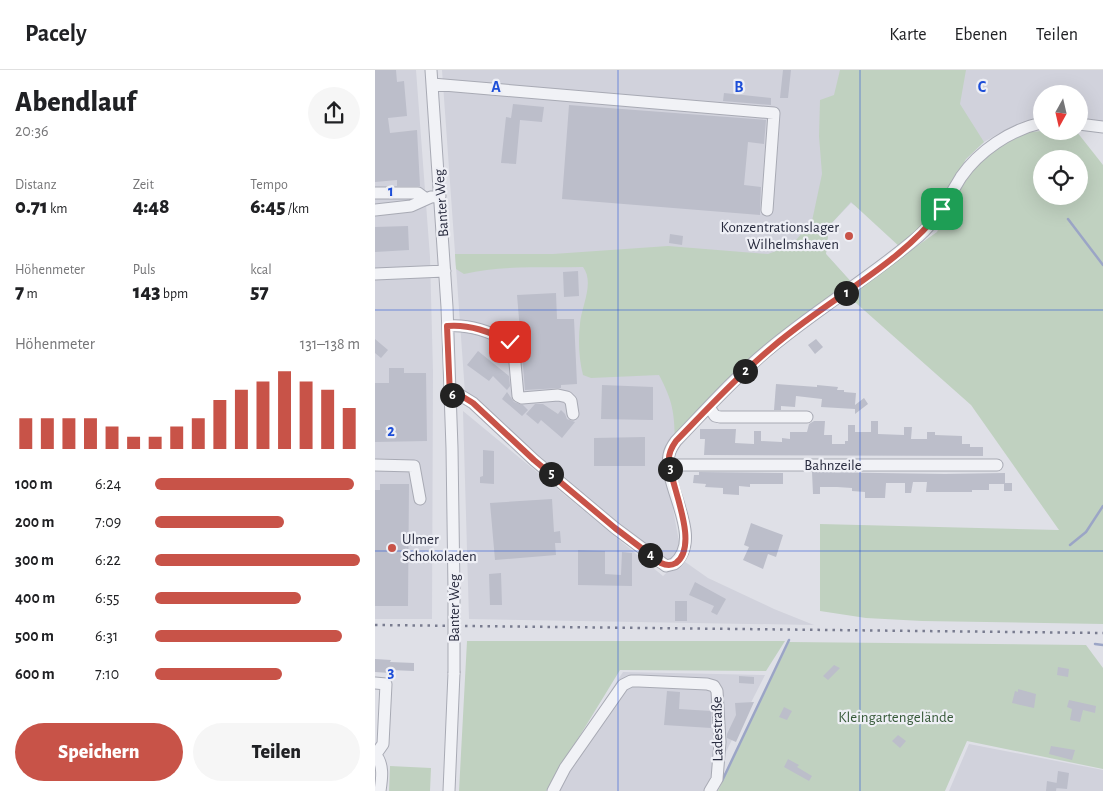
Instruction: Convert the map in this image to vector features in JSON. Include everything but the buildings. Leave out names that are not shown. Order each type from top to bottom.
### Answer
[{"type":"street","name":"Banter Weg","points":[[431,70],[441,196],[450,396],[454,673],[449,791]]},
{"type":"street","points":[[432,84],[774,113],[767,210]]},
{"type":"street","points":[[1088,125],[1103,127]]},
{"type":"street","points":[[450,396],[460,395],[473,403],[534,460],[615,528],[661,563],[669,566],[679,560],[685,541],[681,513],[669,464],[669,452],[673,445],[769,349],[873,274],[921,234],[942,209],[973,162],[983,153],[995,143],[1033,126]]},
{"type":"street","points":[[375,193],[418,193],[426,199]]},
{"type":"street","points":[[375,210],[411,206],[426,199],[441,196]]},
{"type":"street","points":[[375,274],[445,271]]},
{"type":"street","points":[[447,326],[465,325],[493,333],[510,342],[514,352],[518,396],[522,398],[563,396],[572,402],[573,414]]},
{"type":"street","points":[[709,407],[715,416],[720,417],[807,417]]},
{"type":"street","name":"Bahnzeile","points":[[669,464],[997,465]]},
{"type":"street","points":[[375,465],[414,466],[419,499]]},
{"type":"street","name":"Ladestraße","points":[[553,791],[565,768],[611,700],[623,685],[631,681],[707,684],[714,686],[718,695],[720,742],[717,778],[710,791]]},
{"type":"street","points":[[375,684],[386,684],[383,744],[375,754],[381,765],[380,791]]},
{"type":"shaded area","points":[[375,70],[416,70],[430,257],[433,372],[432,619],[375,619]]},
{"type":"shaded area","points":[[442,70],[1103,70],[1103,121],[1088,122],[1088,85],[1033,85],[1033,122],[1005,130],[984,142],[966,159],[939,204],[911,239],[851,203],[829,226],[826,254],[854,285],[759,352],[663,453],[679,542],[677,556],[669,565],[465,393]]},
{"type":"shaded area","points":[[463,411],[663,576],[681,559],[708,578],[774,609],[814,625],[469,619]]},
{"type":"shaded area","points":[[623,672],[765,675],[706,791],[548,791]]},
{"type":"shaded area","points":[[969,744],[1103,770],[1103,791],[949,791]]},
{"type":"green space","points":[[840,70],[966,70],[960,104],[984,142],[966,159],[939,204],[911,239],[901,248],[851,202],[829,226],[826,254],[854,285],[759,352],[675,441],[672,407],[659,375],[591,378],[583,375],[579,337],[588,280],[583,267],[508,268],[464,274],[456,269],[455,254],[553,254],[668,246],[768,254],[792,245],[812,221],[822,174],[819,136],[820,100],[834,95]]},
{"type":"green space","points":[[1033,132],[1033,140],[1083,140],[1103,165],[1103,624],[922,621],[866,618],[820,611],[820,524],[1059,530],[971,405],[847,295],[937,232],[952,198],[973,166],[995,145],[1022,133]]},
{"type":"green space","points":[[467,641],[785,641],[766,671],[620,670],[546,791],[459,791]]},
{"type":"green space","name":"Kleingartengelände","points":[[789,642],[1086,645],[1103,668],[1103,769],[967,741],[945,791],[718,791]]},
{"type":"green space","points":[[390,766],[431,768],[430,791],[389,791]]},
{"type":"waterway","points":[[1068,219],[1103,265]]},
{"type":"waterway","points":[[1070,545],[1086,532],[1103,506]]},
{"type":"waterway","points":[[722,781],[789,640]]},
{"type":"waterway","points":[[1095,644],[1103,645]]},
{"type":"railway","points":[[375,625],[1103,633]]},
{"type":"place","name":"Konzentrationslager Wilhelmshaven","points":[[849,236]]},
{"type":"place","name":"Ulmer Schokoladen","points":[[392,548]]},
{"type":"route","points":[[510,342],[493,333],[465,325],[447,326],[450,396],[460,395],[473,403],[534,460],[615,528],[661,563],[669,566],[679,560],[685,541],[678,498],[669,464],[669,452],[676,441],[756,359],[797,327],[873,274],[921,234],[942,209]]}]
